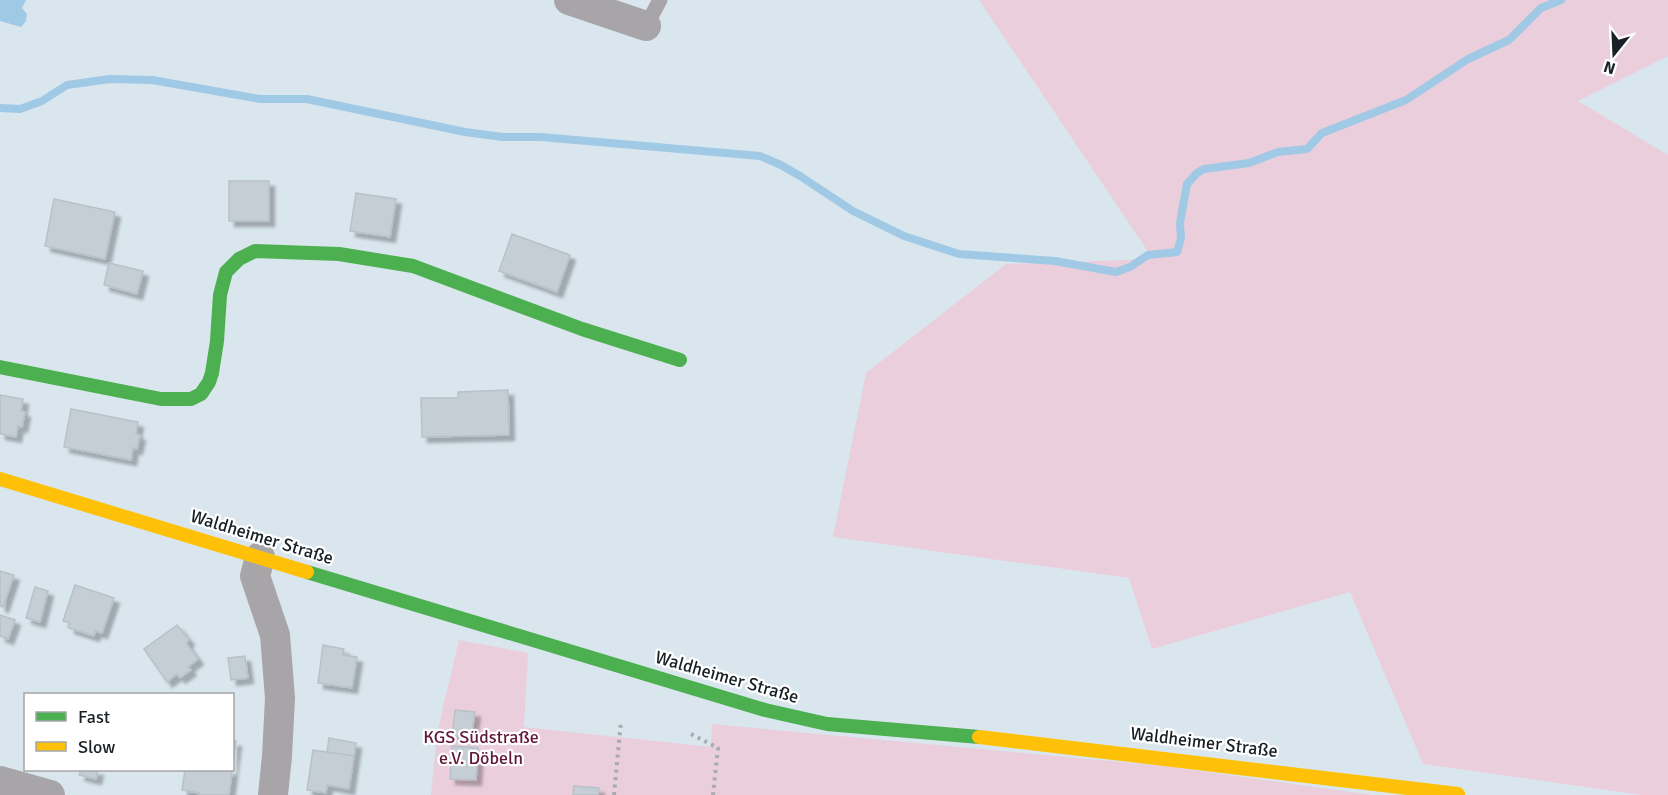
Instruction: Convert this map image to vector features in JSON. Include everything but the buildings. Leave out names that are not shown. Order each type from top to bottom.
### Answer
[{"type":"street","points":[[569,0],[646,26]]},
{"type":"street","points":[[0,367],[161,399],[190,399],[201,394],[212,373],[220,295],[226,272],[239,259],[255,251],[339,254],[413,266],[582,329],[680,360]]},
{"type":"street","name":"Waldheimer Straße","points":[[0,479],[754,707],[827,724],[924,731],[1106,750],[1462,794]]},
{"type":"street","points":[[260,557],[255,576],[275,635],[280,698],[273,795]]},
{"type":"street","points":[[0,781],[50,795]]},
{"type":"lane","points":[[646,26],[660,0]]},
{"type":"path","points":[[614,795],[621,721]]},
{"type":"path","points":[[691,734],[718,748],[713,795]]},
{"type":"green space","points":[[979,0],[1668,0],[1668,56],[1578,101],[1668,155],[1668,795],[1642,795],[1423,764],[1350,592],[1152,649],[1129,578],[833,537],[866,373],[1006,264],[1153,259]]},
{"type":"green space","name":"KGS Südstraße e.V. Döbeln","points":[[459,640],[528,653],[524,727],[711,747],[712,724],[1163,766],[1373,795],[431,795],[437,733]]},
{"type":"water","points":[[0,0],[26,0],[22,8],[27,14],[26,21],[21,27],[0,21]]},
{"type":"waterway","points":[[0,108],[20,109],[42,101],[67,85],[110,79],[152,80],[260,99],[307,99],[465,132],[503,137],[541,137],[760,156],[800,176],[853,211],[904,236],[959,254],[1055,261],[1116,272],[1130,267],[1148,255],[1177,252],[1181,238],[1180,223],[1187,184],[1197,173],[1204,169],[1249,163],[1278,152],[1307,149],[1322,133],[1406,100],[1468,59],[1509,40],[1541,8],[1561,0]]},
{"type":"traffic: fast","points":[[0,367],[161,399],[191,399],[201,394],[212,373],[220,295],[226,272],[239,259],[255,251],[339,254],[413,266],[582,329],[680,360]]},
{"type":"traffic: fast","points":[[307,572],[765,710],[827,724],[979,737]]},
{"type":"traffic: slow","points":[[0,479],[307,572]]},
{"type":"traffic: slow","points":[[979,737],[1458,794]]}]
